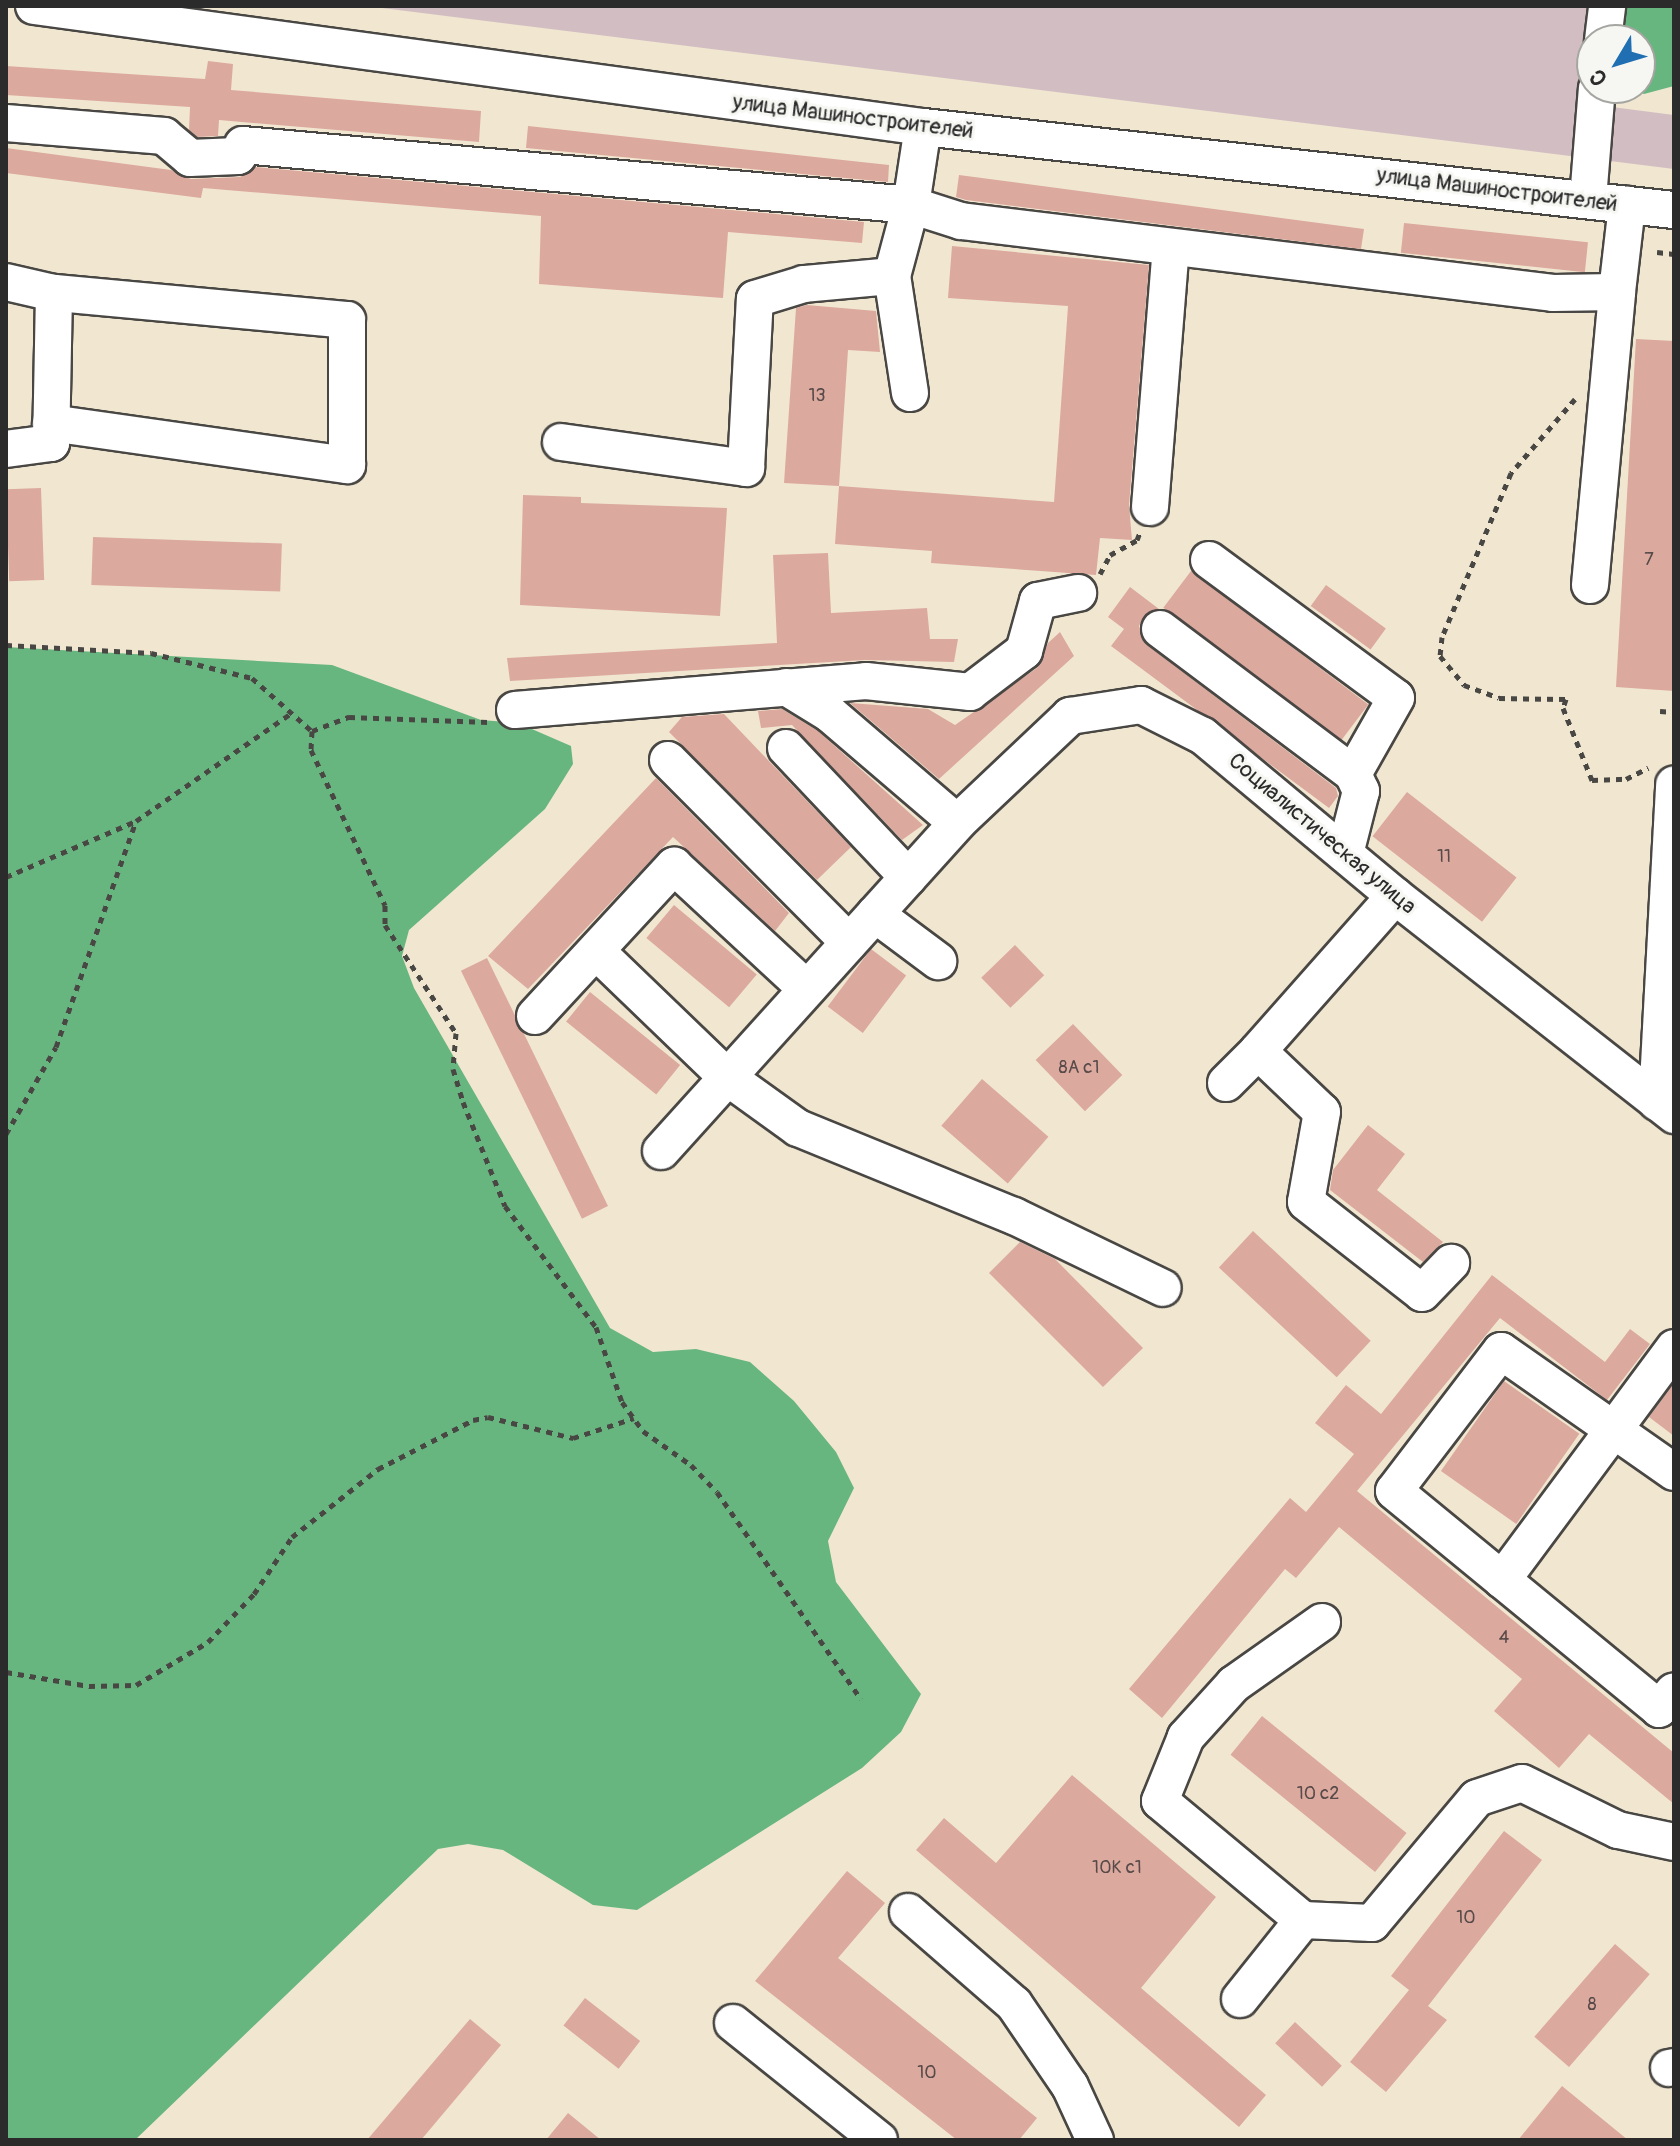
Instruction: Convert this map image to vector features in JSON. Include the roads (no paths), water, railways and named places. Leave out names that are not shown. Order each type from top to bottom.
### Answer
[{"type":"street","name":"улица Машиностроителей","points":[[34,6],[923,127],[1674,210]]},
{"type":"street","points":[[1588,199],[1596,104]]},
{"type":"street","points":[[6,123],[164,136],[190,158],[238,156],[243,145],[911,205],[961,221],[1171,248],[1553,293],[1617,292]]},
{"type":"street","points":[[910,393],[892,276],[911,205],[923,127]]},
{"type":"street","points":[[1590,585],[1609,360],[1627,205]]},
{"type":"street","points":[[1150,507],[1171,248]]},
{"type":"street","points":[[561,442],[746,468],[755,299],[804,284],[892,276]]},
{"type":"street","points":[[6,282],[54,293],[347,320],[347,465],[51,423]]},
{"type":"street","points":[[6,449],[51,443],[54,293]]},
{"type":"street","points":[[1209,560],[1396,698],[1353,774]]},
{"type":"street","points":[[515,710],[866,681],[970,692],[1024,651],[1038,601],[1078,593]]},
{"type":"street","points":[[1160,629],[1353,774],[1361,791],[1345,854]]},
{"type":"street","points":[[786,687],[830,714],[957,823]]},
{"type":"street","name":"Социалистическая улица","points":[[661,1151],[957,823],[1070,716],[1141,705],[1203,736],[1395,896],[1666,1109]]},
{"type":"street","points":[[786,748],[908,877]]},
{"type":"street","points":[[668,760],[849,942]]},
{"type":"street","points":[[1666,1109],[1667,773]]},
{"type":"street","points":[[535,1016],[674,866],[807,989]]},
{"type":"street","points":[[1226,1083],[1395,896]]},
{"type":"street","points":[[875,914],[938,961]]},
{"type":"street","points":[[596,951],[727,1077],[798,1128],[1014,1216],[1163,1288]]},
{"type":"street","points":[[1258,1051],[1322,1112],[1306,1202],[1422,1293],[1451,1263]]},
{"type":"street","points":[[1502,1580],[1674,1348]]},
{"type":"street","points":[[1674,1472],[1501,1351],[1394,1491],[1659,1709],[1674,1691]]},
{"type":"street","points":[[1322,1622],[1234,1684],[1195,1726],[1186,1737],[1160,1801],[1303,1920],[1372,1923],[1477,1798],[1522,1783],[1618,1830],[1674,1842]]},
{"type":"street","points":[[908,1912],[1014,2004],[1070,2086],[1095,2140]]},
{"type":"street","points":[[1240,1999],[1303,1920]]},
{"type":"street","points":[[733,2023],[879,2140]]}]
